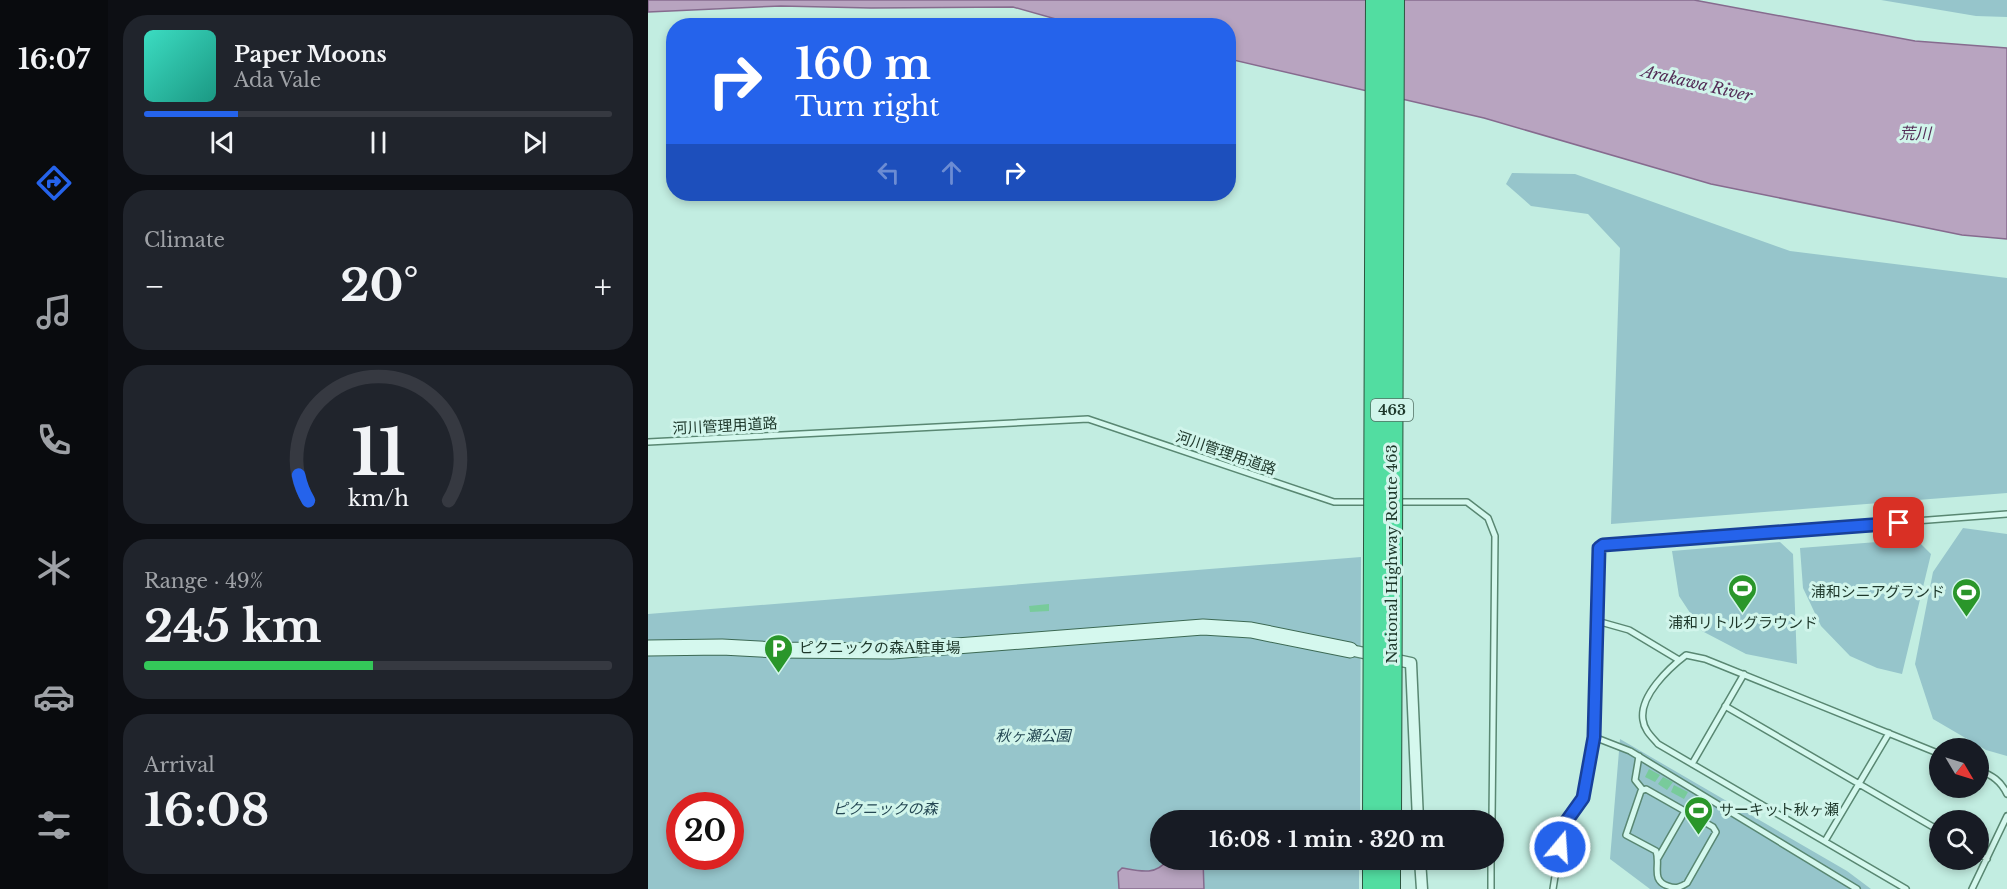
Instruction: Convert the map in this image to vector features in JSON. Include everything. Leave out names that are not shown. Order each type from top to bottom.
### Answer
[{"type":"highway","name":"National Highway Route 463","points":[[1373,810],[1376,0]]},
{"type":"highway","name":"National Highway Route 463","points":[[1390,810],[1394,0]]},
{"type":"highway","points":[[1373,870],[1373,889]]},
{"type":"highway","points":[[1390,870],[1390,889]]},
{"type":"street","points":[[648,648],[722,647],[892,651],[1203,627],[1251,630],[1350,650],[1411,663],[1418,810]]},
{"type":"street","points":[[1421,870],[1422,889]]},
{"type":"lane","name":"河川管理用道路","points":[[648,442],[1088,419],[1334,502],[1378,502]]},
{"type":"lane","points":[[1389,502],[1467,502],[1488,518],[1495,536],[1492,810]]},
{"type":"lane","points":[[1552,889],[1563,826],[1583,798],[1594,737],[1599,548],[1603,545],[2007,514]]},
{"type":"lane","points":[[1597,621],[1629,630],[1679,660]]},
{"type":"lane","points":[[1906,889],[1658,744],[1647,731],[1642,719],[1645,702],[1660,678],[1686,655],[1705,659],[1744,674],[1929,749]]},
{"type":"lane","points":[[1692,764],[1744,674]]},
{"type":"lane","points":[[1725,706],[1929,825]]},
{"type":"lane","points":[[1824,842],[1889,733]]},
{"type":"lane","points":[[1594,737],[1639,756],[1857,889]]},
{"type":"lane","points":[[1639,756],[1635,780],[1643,790],[1646,789],[1685,811],[1713,827],[1716,832],[1687,883],[1671,888],[1661,883],[1657,877],[1656,868],[1658,858],[1685,811]]},
{"type":"lane","points":[[1989,774],[2001,783],[2007,794]]},
{"type":"lane","points":[[1643,790],[1626,835],[1656,851],[1658,858]]},
{"type":"lane","points":[[1989,855],[2007,816]]},
{"type":"lane","points":[[1491,870],[1491,889]]},
{"type":"lane","points":[[1972,889],[1982,870]]},
{"type":"green space","points":[[1881,0],[2007,0],[2007,17],[1976,16]]},
{"type":"green space","points":[[1512,173],[1575,174],[1790,251],[2007,278],[2007,493],[1611,524],[1620,248],[1588,214],[1531,206],[1506,184]]},
{"type":"green space","name":"浦和シニアグランド","points":[[1963,528],[2007,534],[2007,756],[1989,751],[1989,738],[1965,738],[1933,719],[1915,664],[1933,572]]},
{"type":"green space","points":[[1916,539],[1931,554],[1902,674],[1877,668],[1850,656],[1821,626],[1803,588],[1800,548]]},
{"type":"green space","name":"浦和リトルグラウンド","points":[[1780,542],[1793,554],[1797,664],[1746,654],[1702,631],[1679,596],[1672,551]]},
{"type":"green space","name":"秋ヶ瀬公園","points":[[1361,557],[1360,810],[1150,810],[1150,870],[1359,870],[1359,889],[648,889],[648,614]]},
{"type":"green space","name":"サーキット秋ヶ瀬","points":[[1620,739],[1847,871],[1871,889],[1650,889],[1610,859]]},
{"type":"water","name":"荒川","points":[[648,0],[1694,0],[1915,41],[2007,48],[2007,239],[1962,235],[1711,184],[1484,118],[1236,61],[1236,18],[1052,18],[1013,7],[781,6],[648,12]]},
{"type":"water","points":[[1122,868],[1147,871],[1203,870],[1204,889],[1119,889],[1118,872]]},
{"type":"building","points":[[1049,604],[1049,611],[1030,612],[1029,606]]},
{"type":"building","points":[[1649,769],[1660,775],[1655,782],[1645,777]]},
{"type":"building","points":[[1663,777],[1673,782],[1667,790],[1658,784]]},
{"type":"building","points":[[1674,785],[1688,792],[1684,799],[1671,792]]},
{"type":"place","name":"浦和リトルグラウンド","points":[[1743,614]]},
{"type":"place","name":"浦和シニアグランド","points":[[1966,618]]},
{"type":"place","name":"ピクニックの森A駐車場","points":[[778,674]]},
{"type":"place","name":"サーキット秋ヶ瀬","points":[[1698,836]]},
{"type":"route","points":[[1560,847],[1563,826],[1583,798],[1596,722],[1599,548],[1603,545],[1899,523]]},
{"type":"water label","name":"Arakawa River","points":[[1697,83]]},
{"type":"park label","name":"ピクニックの森","points":[[885,809]]}]
